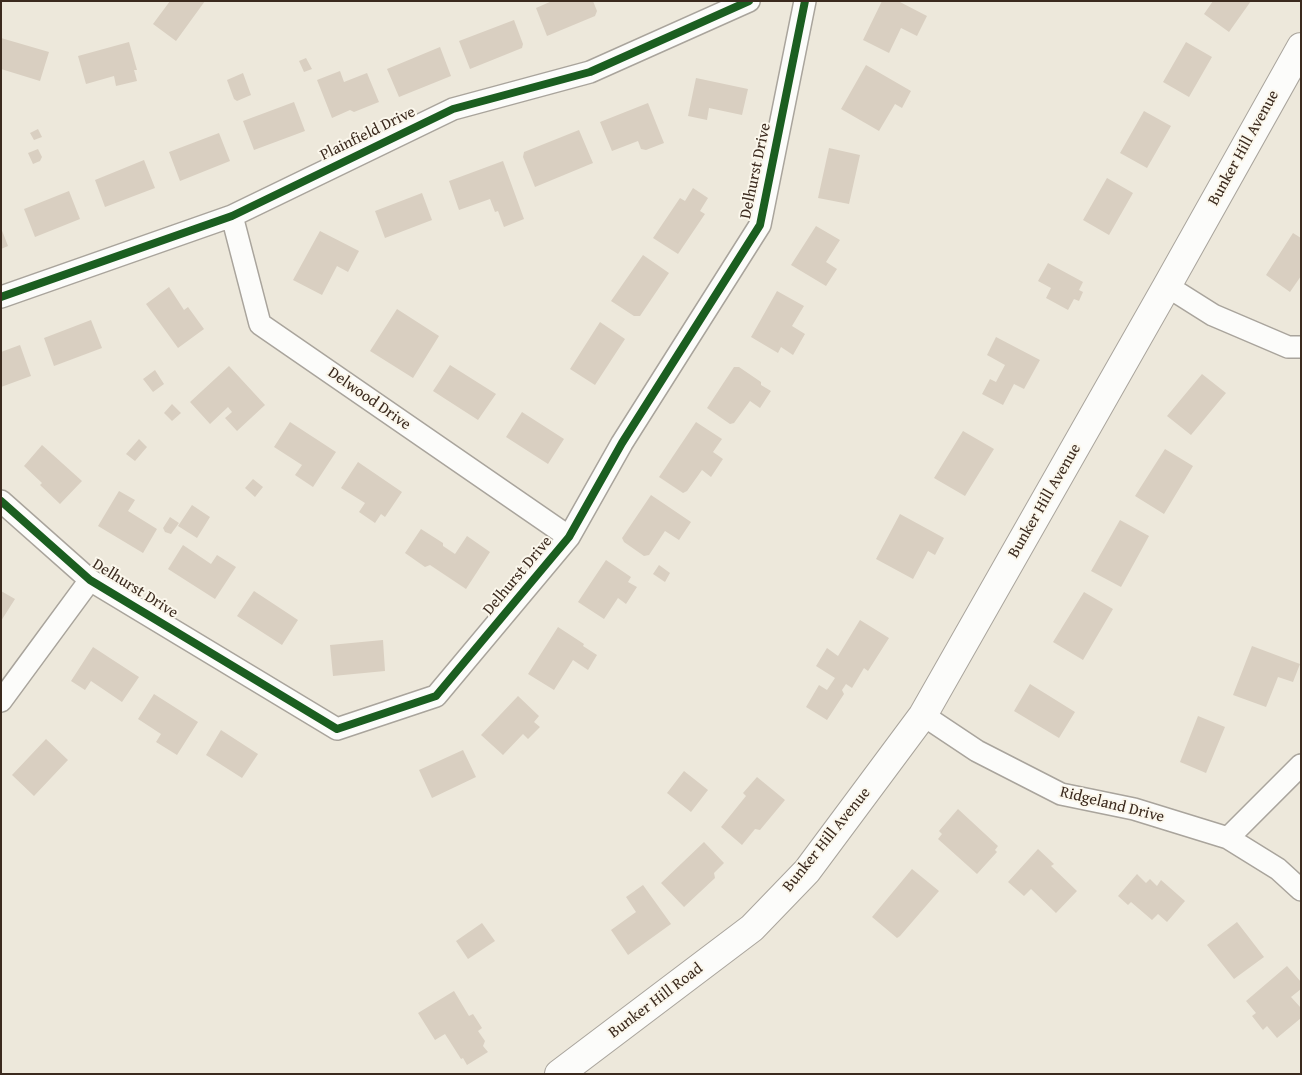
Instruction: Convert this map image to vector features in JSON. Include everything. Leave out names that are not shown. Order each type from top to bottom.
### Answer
[{"type":"main road","name":"Bunker Hill Avenue","points":[[752,928],[806,871],[923,715],[1301,47]]},
{"type":"main road","name":"Bunker Hill Road","points":[[559,1074],[752,928]]},
{"type":"street","name":"Plainfield Drive","points":[[1,297],[232,216],[453,109],[590,72],[749,1]]},
{"type":"street","name":"Delhurst Drive","points":[[1,501],[90,580],[337,729],[436,696],[569,537],[622,443],[760,225],[805,1]]},
{"type":"street","name":"Delwood Drive","points":[[232,216],[260,324],[569,537]]},
{"type":"street","points":[[1167,286],[1214,316],[1288,347],[1301,347]]},
{"type":"street","points":[[1,700],[90,580]]},
{"type":"street","name":"Ridgeland Drive","points":[[923,715],[977,751],[1061,794],[1134,808],[1228,838],[1278,868],[1301,890]]},
{"type":"street","points":[[1228,838],[1301,765]]},
{"type":"building","points":[[170,1],[205,1],[176,41],[153,24]]},
{"type":"building","points":[[552,1],[593,1],[597,11],[595,16],[547,36],[536,8]]},
{"type":"building","points":[[882,1],[898,1],[927,16],[917,36],[901,28],[889,53],[863,40]]},
{"type":"building","points":[[1213,1],[1251,1],[1229,32],[1204,14]]},
{"type":"building","points":[[514,20],[523,44],[522,48],[470,69],[459,41]]},
{"type":"building","points":[[1,38],[49,52],[40,81],[1,69]]},
{"type":"building","points":[[129,42],[137,70],[134,70],[137,81],[116,86],[114,76],[86,84],[78,56]]},
{"type":"building","points":[[1186,42],[1212,57],[1189,97],[1163,82]]},
{"type":"building","points":[[440,47],[451,76],[399,97],[387,69]]},
{"type":"building","points":[[306,58],[312,69],[304,72],[299,61]]},
{"type":"building","points":[[866,65],[911,91],[902,108],[895,104],[879,131],[841,109]]},
{"type":"building","points":[[340,71],[344,82],[367,73],[379,102],[354,112],[350,110],[332,118],[317,80]]},
{"type":"building","points":[[243,73],[251,95],[237,101],[234,99],[227,80]]},
{"type":"building","points":[[696,78],[748,89],[742,115],[709,108],[707,120],[688,116]]},
{"type":"building","points":[[294,102],[305,131],[254,150],[243,121]]},
{"type":"building","points":[[648,103],[664,143],[646,150],[641,149],[638,141],[612,151],[600,122]]},
{"type":"building","points":[[1144,111],[1171,126],[1147,168],[1120,153]]},
{"type":"building","points":[[38,129],[42,137],[34,140],[30,133]]},
{"type":"building","points":[[579,130],[593,163],[535,187],[523,157],[524,152]]},
{"type":"building","points":[[219,133],[230,161],[180,181],[169,152]]},
{"type":"building","points":[[829,148],[860,155],[849,204],[818,198]]},
{"type":"building","points":[[38,149],[42,157],[40,161],[33,164],[28,153]]},
{"type":"building","points":[[144,160],[155,188],[105,207],[95,180]]},
{"type":"building","points":[[503,161],[524,219],[504,227],[498,211],[495,212],[490,199],[459,210],[449,181]]},
{"type":"building","points":[[1107,178],[1133,193],[1109,235],[1083,220]]},
{"type":"building","points":[[693,188],[708,198],[700,211],[705,214],[678,254],[653,238],[680,198],[685,201]]},
{"type":"building","points":[[69,191],[80,219],[35,237],[24,209]]},
{"type":"building","points":[[422,193],[432,220],[385,238],[375,211]]},
{"type":"building","points":[[816,226],[840,240],[826,262],[837,269],[826,286],[791,265]]},
{"type":"building","points":[[1,228],[8,246],[1,249]]},
{"type":"building","points":[[320,231],[359,251],[348,272],[337,266],[322,295],[293,280]]},
{"type":"building","points":[[1293,233],[1301,238],[1301,276],[1290,292],[1266,275]]},
{"type":"building","points":[[643,255],[669,273],[640,316],[634,316],[611,301]]},
{"type":"building","points":[[1048,263],[1083,282],[1079,290],[1083,292],[1079,301],[1074,299],[1068,310],[1046,298],[1051,288],[1038,281]]},
{"type":"building","points":[[169,287],[184,310],[188,307],[204,329],[178,348],[146,304]]},
{"type":"building","points":[[777,291],[804,306],[792,326],[805,334],[793,355],[781,347],[778,353],[751,337]]},
{"type":"building","points":[[397,309],[439,336],[413,378],[370,351]]},
{"type":"building","points":[[91,320],[102,348],[54,366],[44,338]]},
{"type":"building","points":[[600,322],[625,339],[595,385],[570,369]]},
{"type":"building","points":[[996,337],[1040,360],[1024,389],[1014,384],[1003,405],[982,394],[990,379],[996,382],[1005,365],[987,355]]},
{"type":"building","points":[[20,345],[31,376],[1,387],[1,352]]},
{"type":"building","points":[[450,365],[496,394],[478,420],[433,391]]},
{"type":"building","points":[[229,366],[265,405],[237,431],[225,418],[232,412],[228,407],[210,424],[190,402]]},
{"type":"building","points":[[734,367],[739,367],[771,391],[760,408],[750,401],[734,423],[730,424],[707,408]]},
{"type":"building","points":[[155,370],[164,384],[153,392],[143,379]]},
{"type":"building","points":[[1202,374],[1226,393],[1191,435],[1167,416]]},
{"type":"building","points":[[172,404],[181,413],[172,421],[164,413]]},
{"type":"building","points":[[522,412],[564,439],[548,464],[506,437]]},
{"type":"building","points":[[290,422],[336,452],[313,487],[295,475],[302,465],[274,447]]},
{"type":"building","points":[[696,422],[722,439],[713,452],[723,459],[711,477],[702,470],[687,491],[683,493],[659,477]]},
{"type":"building","points":[[963,431],[994,449],[965,496],[934,478]]},
{"type":"building","points":[[139,439],[147,447],[135,461],[126,454]]},
{"type":"building","points":[[42,445],[82,481],[60,504],[24,466]]},
{"type":"building","points":[[1165,449],[1193,466],[1164,514],[1135,496]]},
{"type":"building","points":[[358,462],[402,492],[385,517],[381,514],[375,523],[359,512],[365,503],[341,488]]},
{"type":"building","points":[[253,479],[263,487],[255,497],[245,488]]},
{"type":"building","points":[[119,491],[135,500],[128,511],[157,529],[143,553],[98,526]]},
{"type":"building","points":[[651,495],[691,522],[679,540],[665,531],[649,555],[644,556],[624,542],[622,538]]},
{"type":"building","points":[[192,505],[210,517],[197,538],[178,526]]},
{"type":"building","points":[[900,514],[944,538],[935,555],[928,551],[913,579],[876,559]]},
{"type":"building","points":[[170,517],[179,523],[171,534],[165,532],[163,528]]},
{"type":"building","points":[[1120,520],[1149,536],[1121,587],[1091,571]]},
{"type":"building","points":[[421,529],[443,543],[443,546],[455,554],[467,536],[490,552],[466,589],[430,565],[425,567],[405,553]]},
{"type":"building","points":[[183,545],[211,564],[217,555],[236,567],[215,599],[168,569]]},
{"type":"building","points":[[606,560],[631,577],[628,582],[637,587],[626,604],[618,598],[604,619],[578,602]]},
{"type":"building","points":[[659,565],[670,573],[665,582],[653,574]]},
{"type":"building","points":[[1,591],[15,599],[1,621]]},
{"type":"building","points":[[254,591],[298,620],[282,645],[237,616]]},
{"type":"building","points":[[1084,592],[1113,609],[1083,660],[1053,642]]},
{"type":"building","points":[[860,620],[889,638],[868,671],[864,668],[852,688],[846,684],[842,690],[844,694],[827,720],[806,707],[819,685],[827,690],[835,678],[816,666],[827,648],[838,656]]},
{"type":"building","points":[[558,627],[597,655],[588,670],[573,660],[554,690],[528,674]]},
{"type":"building","points":[[383,640],[385,671],[333,676],[330,645]]},
{"type":"building","points":[[1252,646],[1300,664],[1293,682],[1278,677],[1266,707],[1233,695]]},
{"type":"building","points":[[93,647],[139,677],[122,702],[91,681],[85,690],[71,681]]},
{"type":"building","points":[[1030,684],[1075,712],[1059,738],[1014,711]]},
{"type":"building","points":[[154,694],[198,722],[177,755],[156,742],[161,734],[138,719]]},
{"type":"building","points":[[518,696],[539,716],[534,722],[540,727],[528,739],[523,734],[503,755],[481,735]]},
{"type":"building","points":[[1198,716],[1225,727],[1206,773],[1180,762]]},
{"type":"building","points":[[221,730],[258,754],[242,778],[206,755]]},
{"type":"building","points":[[46,739],[68,760],[34,796],[12,775]]},
{"type":"building","points":[[463,750],[476,777],[432,798],[419,770]]},
{"type":"building","points":[[684,771],[708,790],[691,812],[667,793]]},
{"type":"building","points":[[757,777],[785,800],[760,830],[755,829],[742,845],[721,827],[746,796],[743,793]]},
{"type":"building","points":[[958,809],[998,846],[995,850],[997,852],[977,874],[938,839],[942,834],[939,831]]},
{"type":"building","points":[[704,842],[724,863],[714,873],[715,878],[684,907],[661,883]]},
{"type":"building","points":[[1038,849],[1054,864],[1051,866],[1077,891],[1056,913],[1031,889],[1024,896],[1008,882]]},
{"type":"building","points":[[912,869],[939,891],[897,938],[872,917]]},
{"type":"building","points":[[1137,874],[1146,883],[1150,879],[1157,886],[1161,880],[1185,901],[1167,922],[1158,914],[1152,920],[1131,902],[1128,905],[1118,896]]},
{"type":"building","points":[[643,885],[671,924],[628,955],[611,930],[636,912],[626,897]]},
{"type":"building","points":[[1237,922],[1264,957],[1234,979],[1207,945]]},
{"type":"building","points":[[482,923],[495,941],[468,959],[456,941]]},
{"type":"building","points":[[1287,966],[1301,982],[1301,989],[1291,997],[1301,1008],[1301,1018],[1277,1038],[1267,1026],[1263,1030],[1252,1016],[1256,1013],[1246,1001]]},
{"type":"building","points":[[454,991],[469,1016],[473,1014],[482,1028],[478,1031],[485,1041],[483,1046],[488,1052],[467,1065],[445,1034],[435,1040],[418,1013]]},
{"type":"cycle path","points":[[1,297],[232,216],[453,109],[590,72],[749,1]]},
{"type":"cycle path","points":[[1,501],[90,580],[337,729],[436,696],[569,537],[622,443],[760,225],[805,1]]}]
